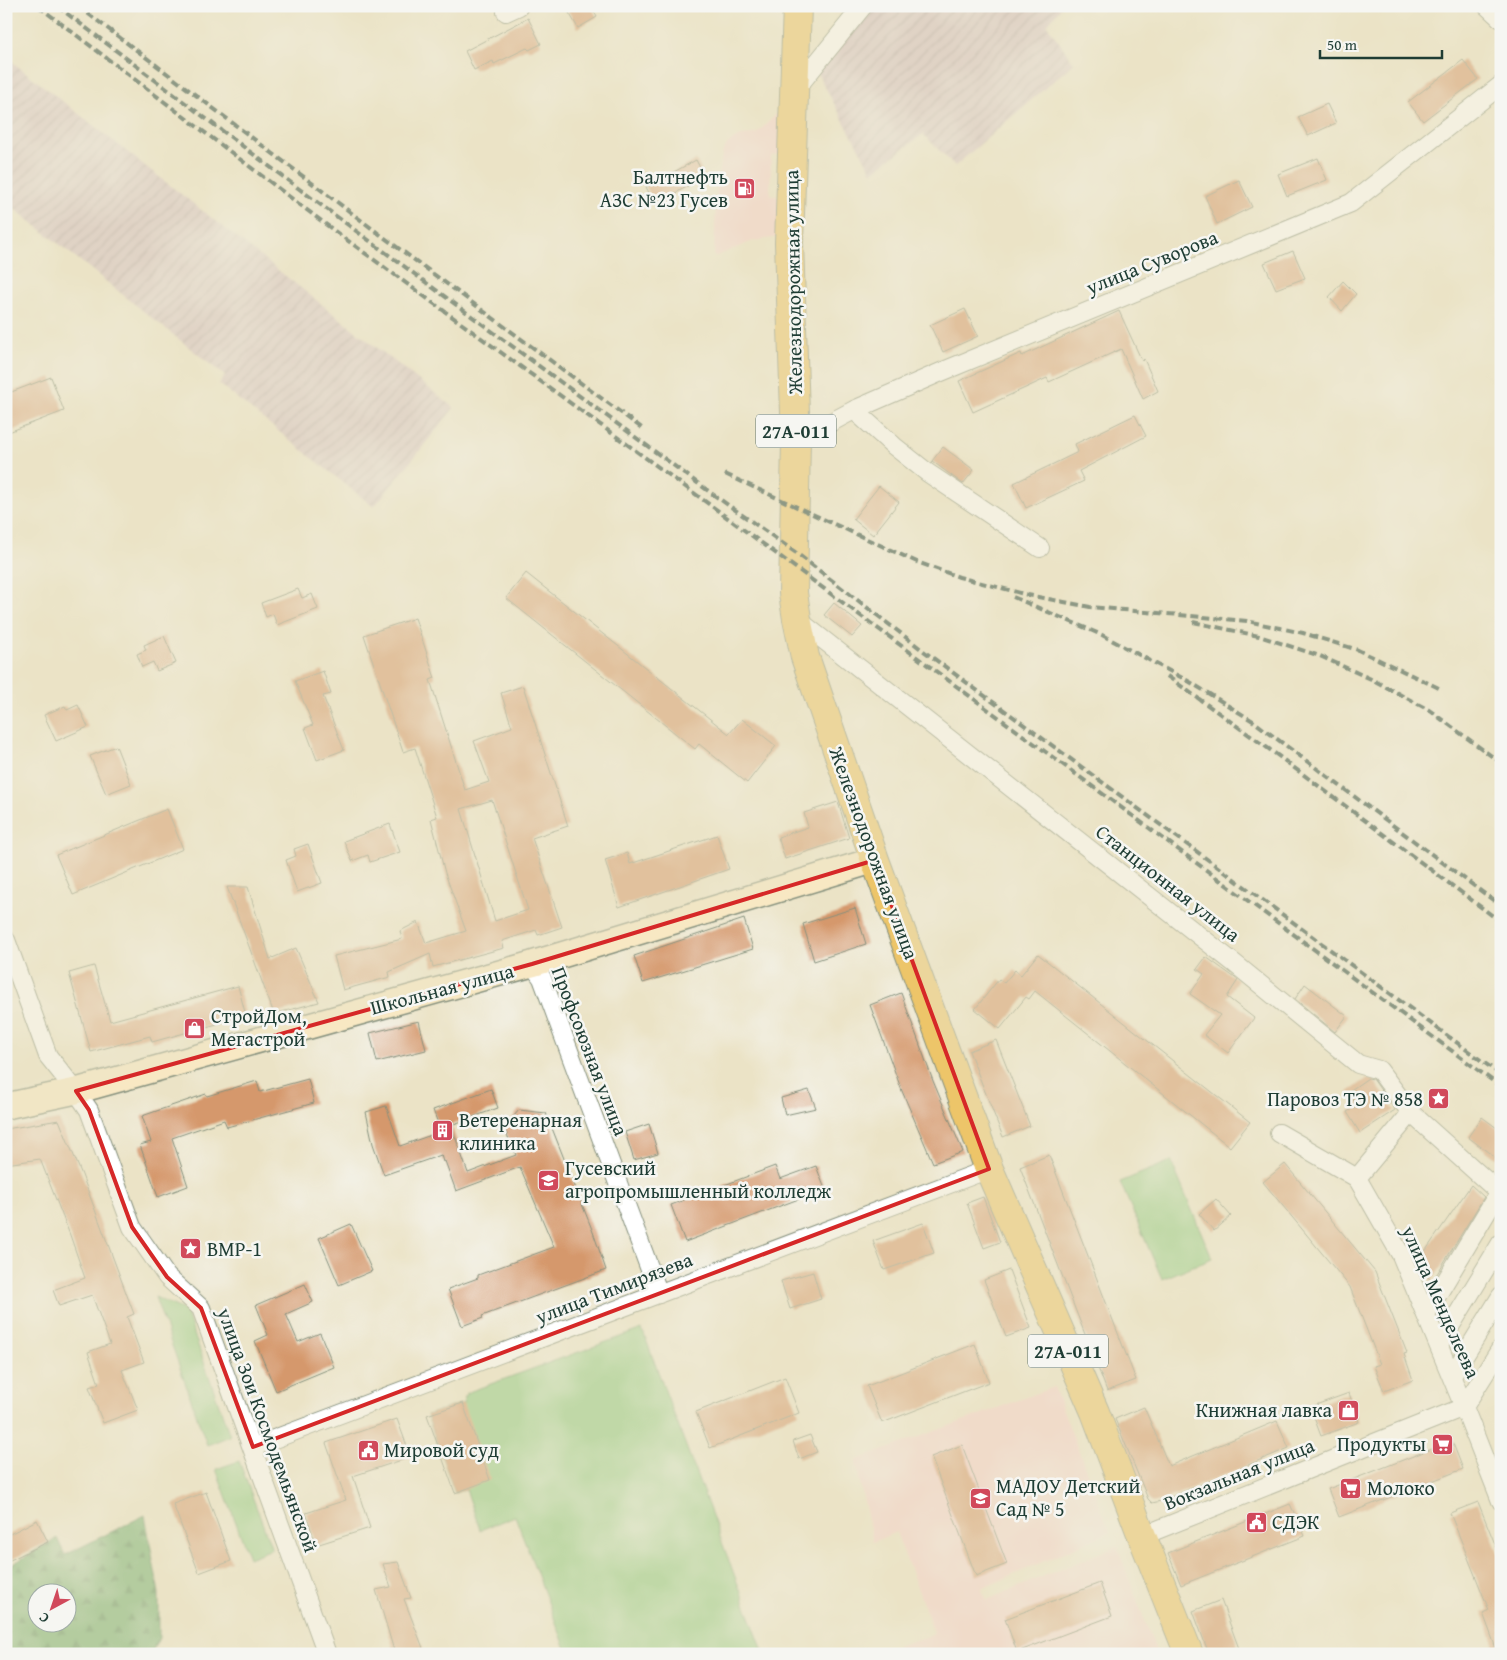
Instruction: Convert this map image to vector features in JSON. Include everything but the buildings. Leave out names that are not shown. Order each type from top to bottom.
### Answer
[{"type":"main road","name":"Железнодорожная улица","points":[[798,6],[789,243],[796,441],[793,593],[796,619],[805,657],[875,860],[989,1169],[1095,1412],[1189,1654]]},
{"type":"main road","name":"Школьная улица","points":[[6,1106],[76,1091],[532,964],[875,860]]},
{"type":"street","points":[[794,90],[864,6]]},
{"type":"street","points":[[1486,6],[1501,19]]},
{"type":"street","name":"улица Суворова","points":[[796,441],[854,410],[941,372],[1351,203],[1501,85]]},
{"type":"street","points":[[854,410],[894,446],[928,472],[1040,548]]},
{"type":"street","name":"Станционная улица","points":[[796,619],[1234,963],[1358,1064],[1379,1070],[1410,1113],[1500,1193],[1426,1314]]},
{"type":"street","name":"улица Зои Космодемьянской","points":[[6,940],[48,1056],[89,1110],[132,1228],[167,1277],[201,1308],[327,1654]]},
{"type":"street","name":"Профсоюзная улица","points":[[532,964],[542,978],[659,1294]]},
{"type":"street","points":[[1279,1134],[1357,1178],[1410,1113]]},
{"type":"street","name":"улица Тимирязева","points":[[253,1447],[989,1169]]},
{"type":"street","name":"улица Менделеева","points":[[1357,1178],[1401,1255],[1452,1376],[1501,1501]]},
{"type":"street","points":[[1439,1345],[1501,1242]]},
{"type":"street","points":[[1452,1376],[1501,1296]]},
{"type":"street","points":[[1464,1407],[1501,1348]]},
{"type":"street","name":"Вокзальная улица","points":[[1142,1536],[1464,1407]]},
{"type":"highlighted area","points":[[875,860],[989,1169],[253,1447],[201,1308],[167,1277],[132,1227],[89,1110],[76,1091],[532,964]]},
{"type":"shaded area","points":[[868,6],[1062,6],[1047,25],[1074,63],[955,166],[923,134],[872,172],[815,69]]},
{"type":"shaded area","points":[[6,57],[454,408],[374,507],[219,384],[225,376],[6,202]]},
{"type":"shaded area","name":"Балтнефть АЗС №23 Гусев","points":[[785,106],[780,154],[771,156],[770,196],[779,196],[779,237],[753,241],[714,257],[717,179],[723,151],[728,143],[738,137],[757,133]]},
{"type":"shaded area","name":"МАДОУ Детский Сад № 5","points":[[1054,1387],[1110,1532],[981,1589],[987,1600],[1117,1546],[1157,1654],[899,1654],[897,1646],[933,1635],[931,1624],[896,1532],[873,1542],[856,1465],[857,1460]]},
{"type":"green space","points":[[1171,1161],[1212,1258],[1162,1279],[1120,1182]]},
{"type":"green space","points":[[155,1297],[186,1311],[230,1436],[207,1445]]},
{"type":"green space","points":[[642,1329],[764,1654],[568,1654],[515,1516],[480,1530],[466,1489],[455,1493],[427,1415],[463,1403],[466,1393]]},
{"type":"green space","points":[[239,1461],[272,1549],[249,1558],[216,1469]]},
{"type":"green space","points":[[145,1515],[159,1593],[159,1638],[151,1654],[6,1654],[6,1568],[57,1538],[65,1555]]},
{"type":"railway","points":[[38,6],[336,232],[1501,1087]]},
{"type":"railway","points":[[57,6],[298,188],[711,493],[795,552],[925,652],[1501,1075]]},
{"type":"railway","points":[[78,6],[378,233],[643,429]]},
{"type":"railway","points":[[725,474],[917,562],[959,577],[1028,595],[1090,607],[1247,621],[1303,633],[1358,650],[1441,689]]},
{"type":"railway","points":[[1013,597],[1102,635],[1190,682],[1253,721],[1501,906]]},
{"type":"railway","points":[[1193,622],[1259,636],[1320,656],[1371,679],[1429,710],[1501,763]]},
{"type":"railway","points":[[1167,676],[1269,749],[1501,922]]},
{"type":"place","name":"Балтнефть АЗС №23 Гусев","points":[[744,188]]},
{"type":"place","name":"СтройДом, Мегастрой","points":[[195,1028]]},
{"type":"place","name":"Паровоз ТЭ № 858","points":[[1439,1099]]},
{"type":"place","name":"Ветеренарная клиника","points":[[443,1131]]},
{"type":"place","name":"Гусевский агропромышленный колледж","points":[[549,1180]]},
{"type":"place","name":"BMP-1","points":[[191,1249]]},
{"type":"place","name":"Книжная лавка","points":[[1348,1410]]},
{"type":"place","name":"Продукты","points":[[1442,1444]]},
{"type":"place","name":"Мировой суд","points":[[368,1450]]},
{"type":"place","name":"Молоко","points":[[1351,1488]]},
{"type":"place","name":"МАДОУ Детский Сад № 5","points":[[980,1498]]},
{"type":"place","name":"СДЭК","points":[[1256,1522]]}]
